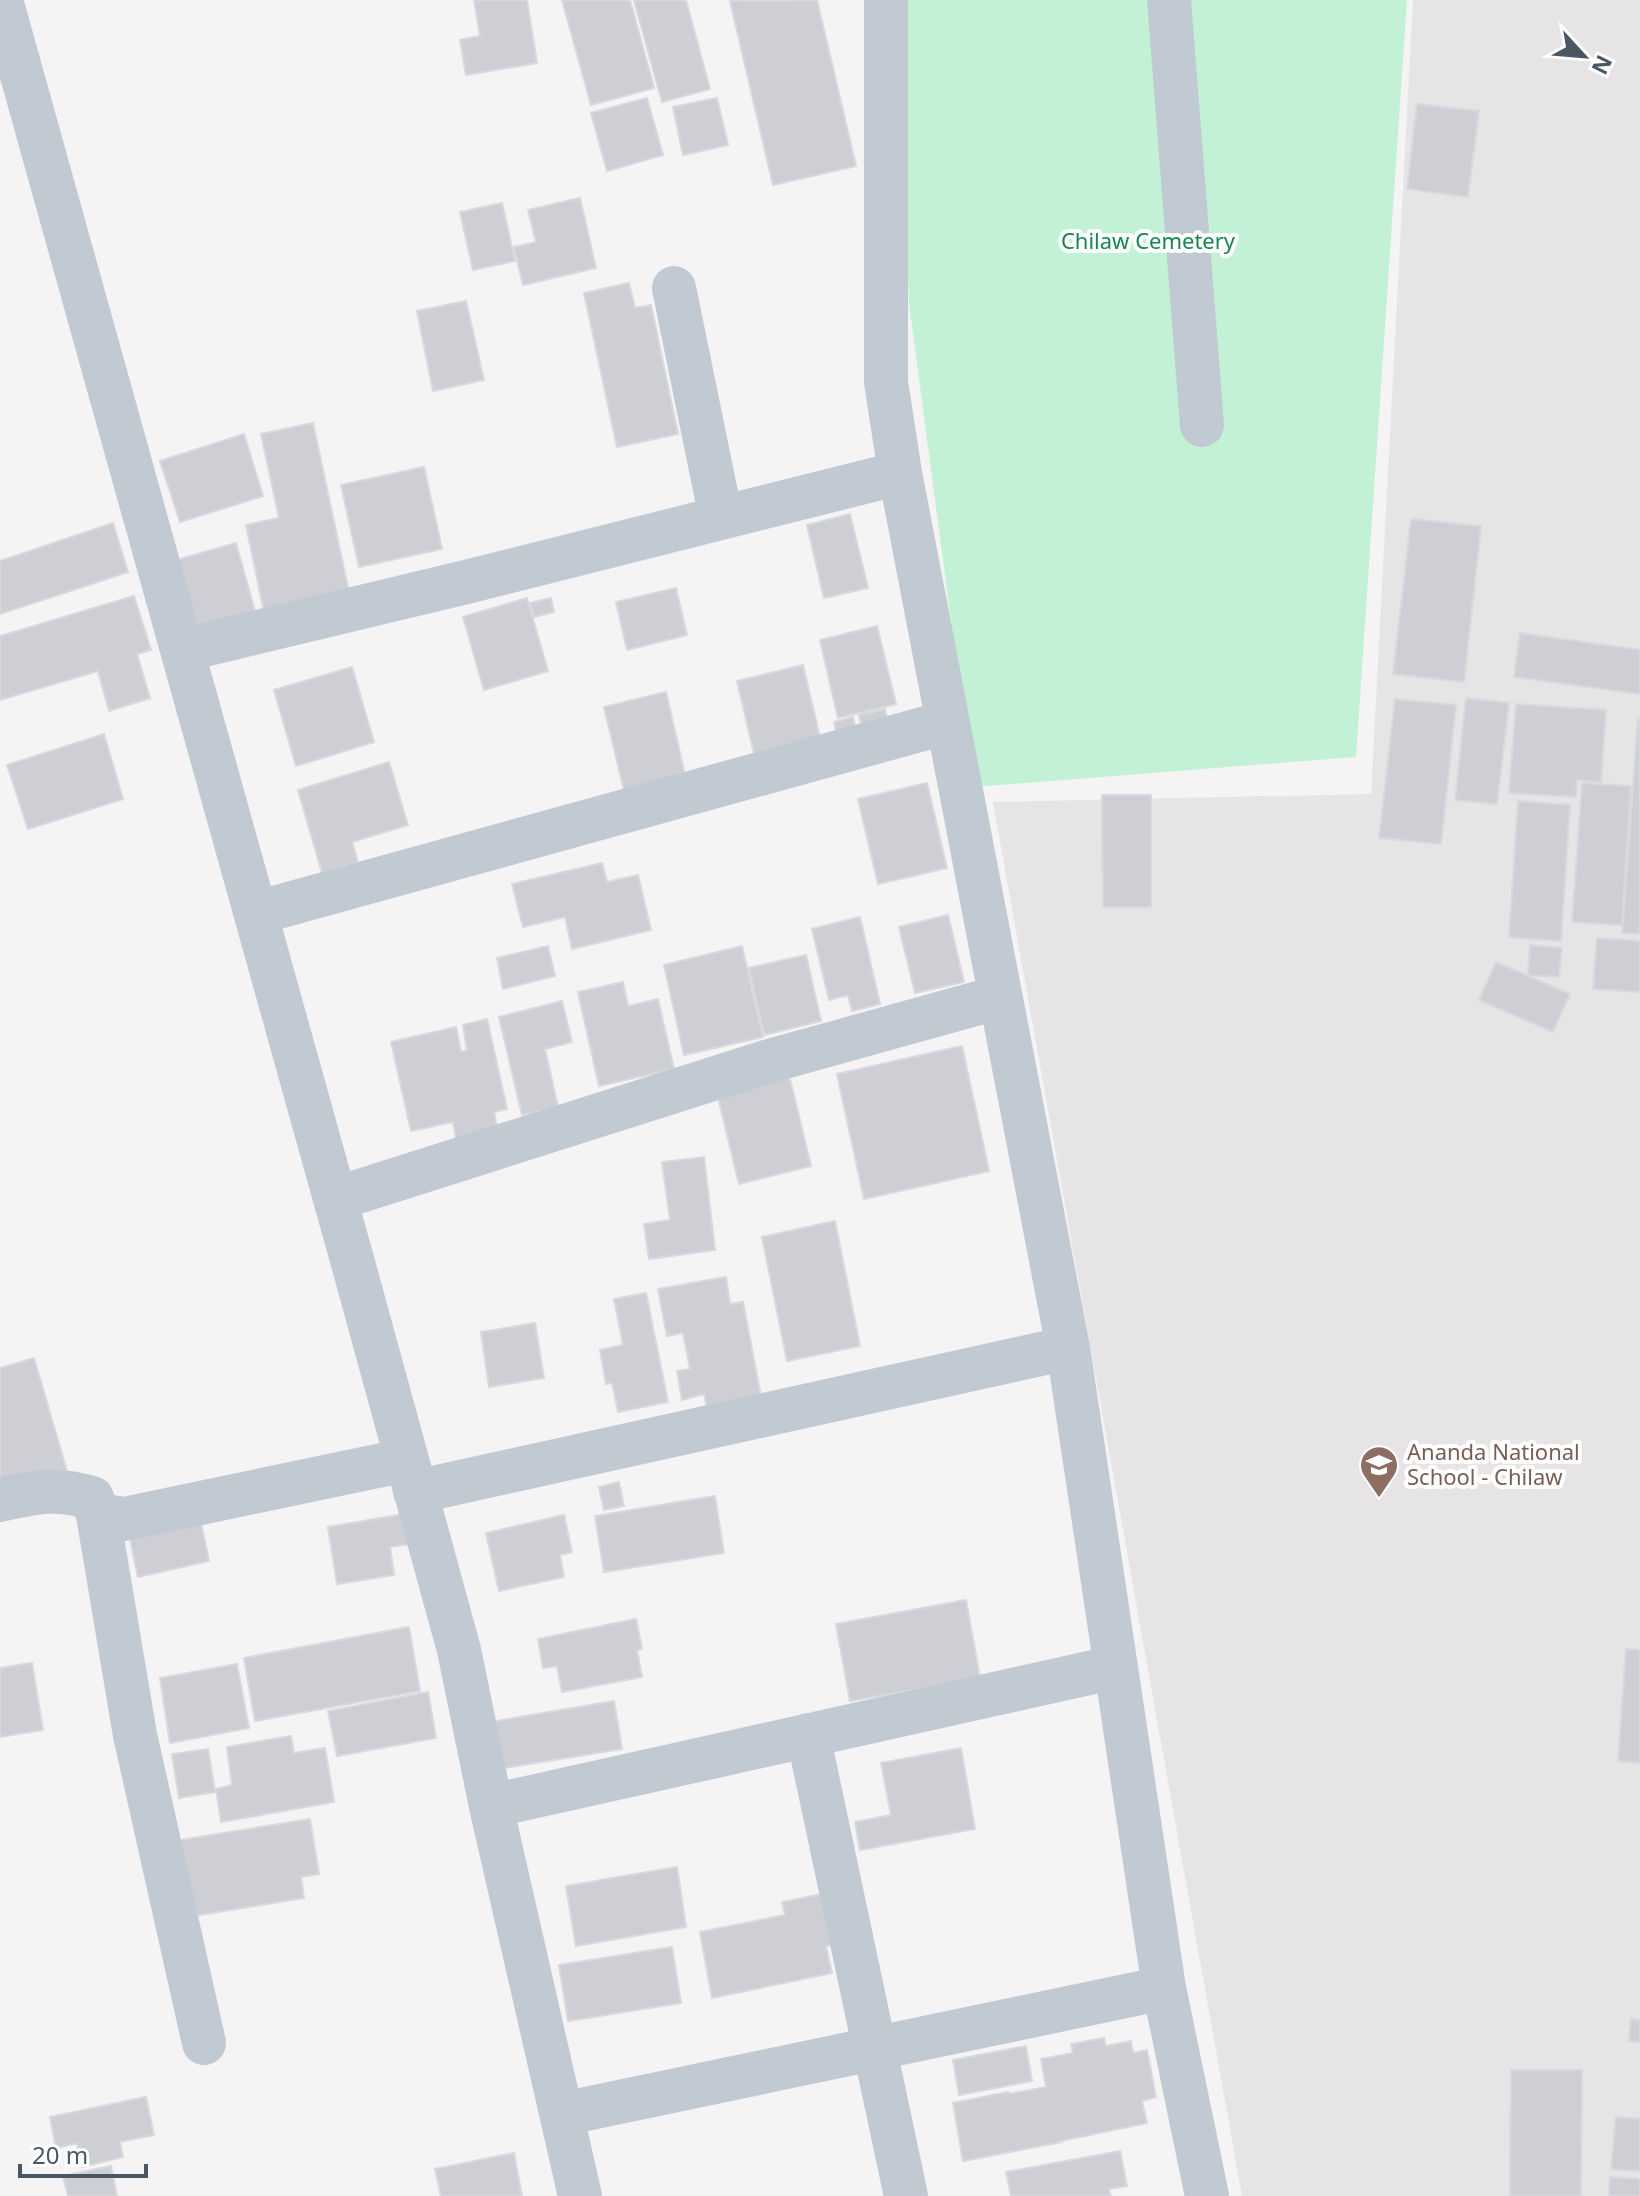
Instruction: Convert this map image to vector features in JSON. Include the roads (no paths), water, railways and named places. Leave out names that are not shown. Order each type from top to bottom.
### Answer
[{"type":"street","points":[[1,0],[459,1650],[491,1806],[580,2196]]},
{"type":"street","points":[[886,0],[886,382],[900,473],[1068,1348],[1164,1988],[1207,2196]]},
{"type":"street","points":[[1169,0],[1202,425]]},
{"type":"street","points":[[674,288],[721,518]]},
{"type":"street","points":[[183,650],[900,473]]},
{"type":"street","points":[[256,913],[948,722]]},
{"type":"street","points":[[335,1199],[766,1062],[1000,997]]},
{"type":"street","points":[[98,1515],[124,1519],[411,1476],[1068,1348]]},
{"type":"street","points":[[0,1500],[44,1490],[71,1492],[92,1498],[98,1515],[135,1735],[204,2043]]},
{"type":"street","points":[[491,1806],[1116,1667]]},
{"type":"street","points":[[808,1735],[906,2196]]},
{"type":"street","points":[[562,2114],[1164,1988]]},
{"type":"place","name":"Ananda National School - Chilaw","points":[[1379,1499]]},
{"type":"park label","name":"Chilaw Cemetery","points":[[1148,241]]}]
